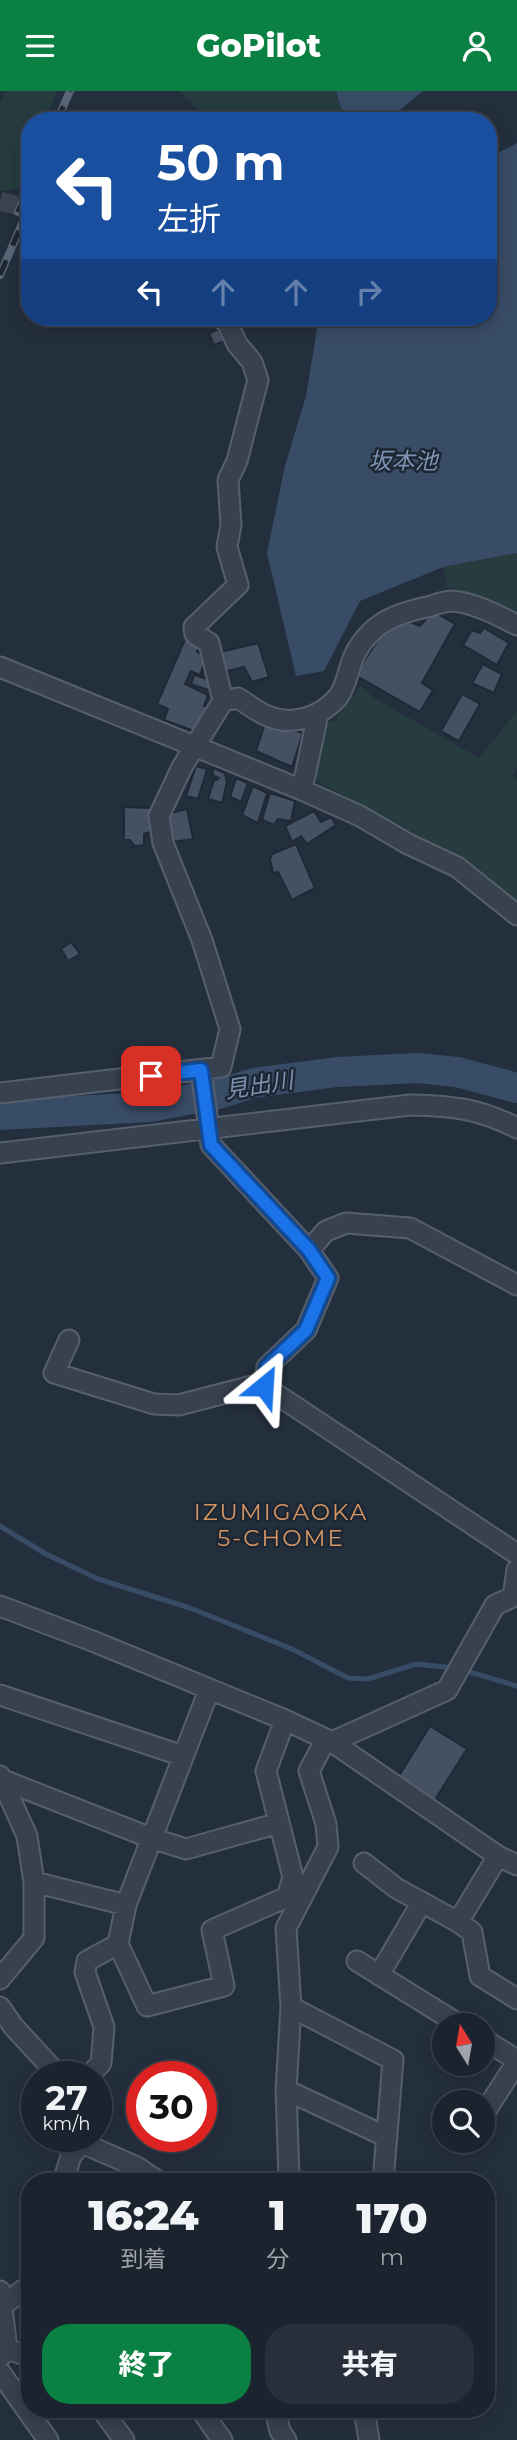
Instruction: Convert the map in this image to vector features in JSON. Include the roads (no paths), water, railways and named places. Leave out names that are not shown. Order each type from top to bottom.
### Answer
[{"type":"street","points":[[0,1093],[221,1067],[230,1029],[202,940],[163,843],[159,815],[182,767],[223,701],[209,643],[195,634],[194,627],[238,585],[227,547],[231,526],[228,480],[237,461],[258,380],[252,362],[236,344],[229,326]]},
{"type":"street","points":[[223,701],[237,698],[267,716],[280,720],[302,719],[318,714],[338,696],[355,653],[372,631],[397,614],[451,601],[487,610],[517,625]]},
{"type":"street","points":[[0,667],[360,816],[408,844],[457,867],[517,915]]},
{"type":"street","points":[[302,790],[318,714]]},
{"type":"street","points":[[201,1070],[211,1145],[309,1250],[328,1278],[306,1330],[267,1367],[264,1386]]},
{"type":"street","points":[[0,1153],[410,1105],[454,1106],[488,1115],[517,1128]]},
{"type":"street","points":[[309,1250],[326,1231],[346,1223],[410,1229],[517,1285]]},
{"type":"street","points":[[69,1340],[54,1373],[155,1404],[178,1405],[252,1386],[264,1386],[515,1549]]},
{"type":"street","points":[[289,2173],[286,2090],[291,2007],[286,1928],[328,1847],[326,1824],[309,1771],[329,1741],[447,1690],[495,1605],[515,1598],[517,1570]]},
{"type":"street","points":[[0,1607],[95,1642],[285,1720],[329,1741],[498,1856],[517,1865]]},
{"type":"street","points":[[209,1690],[126,1905],[118,1944],[147,2006],[223,1986],[212,1930],[287,1896],[293,1877],[266,1771],[285,1720]]},
{"type":"street","points":[[0,1695],[183,1756]]},
{"type":"street","points":[[2,1778],[151,1839],[186,1849],[279,1823]]},
{"type":"street","points":[[0,1979],[34,1938],[34,1882],[27,1836],[2,1778]]},
{"type":"street","points":[[458,1922],[498,1856]]},
{"type":"street","points":[[364,1863],[396,1888],[472,1932],[480,1976],[517,1999]]},
{"type":"street","points":[[34,1882],[126,1905]]},
{"type":"street","points":[[379,1975],[422,1902]]},
{"type":"street","points":[[101,2061],[104,2027],[85,1972],[87,1961],[118,1944]]},
{"type":"street","points":[[358,1961],[441,2013]]},
{"type":"street","points":[[0,2007],[13,2026],[45,2061]]},
{"type":"street","points":[[291,2007],[394,2060],[384,2173]]},
{"type":"street","points":[[495,2047],[517,2061],[495,2096]]},
{"type":"street","points":[[286,2090],[387,2137]]},
{"type":"street","points":[[66,2173],[74,2152]]},
{"type":"street","points":[[106,2152],[146,2173]]},
{"type":"street","points":[[4,2353],[2,2309],[21,2293]]},
{"type":"street","points":[[0,2372],[21,2402]]},
{"type":"street","points":[[32,2418],[48,2440]]},
{"type":"street","points":[[108,2418],[124,2440]]},
{"type":"street","points":[[207,2418],[222,2440]]},
{"type":"street","points":[[277,2418],[280,2431],[286,2440]]},
{"type":"street","points":[[365,2418],[369,2440]]},
{"type":"water","points":[[336,91],[423,91],[397,112],[342,112]]},
{"type":"water","name":"坂本池","points":[[517,143],[517,553],[443,567],[360,601],[324,671],[296,676],[267,553],[285,466],[306,396],[318,326],[497,326],[497,153]]},
{"type":"waterway","name":"見出川","points":[[0,1115],[150,1107],[218,1094],[254,1083],[337,1072],[417,1068],[457,1072],[517,1088]]},
{"type":"waterway","points":[[0,1526],[46,1554],[98,1579],[190,1608],[292,1649],[348,1678],[368,1679],[416,1664],[454,1668]]},
{"type":"waterway","points":[[463,1670],[517,1686]]},
{"type":"tunnel","points":[[0,201],[21,207]]},
{"type":"railway","points":[[61,112],[70,91]]},
{"type":"railway","points":[[18,212],[21,205]]},
{"type":"railway","points":[[0,275],[21,226]]},
{"type":"district","name":"IZUMIGAOKA 5-CHOME","points":[[281,1525]]}]
